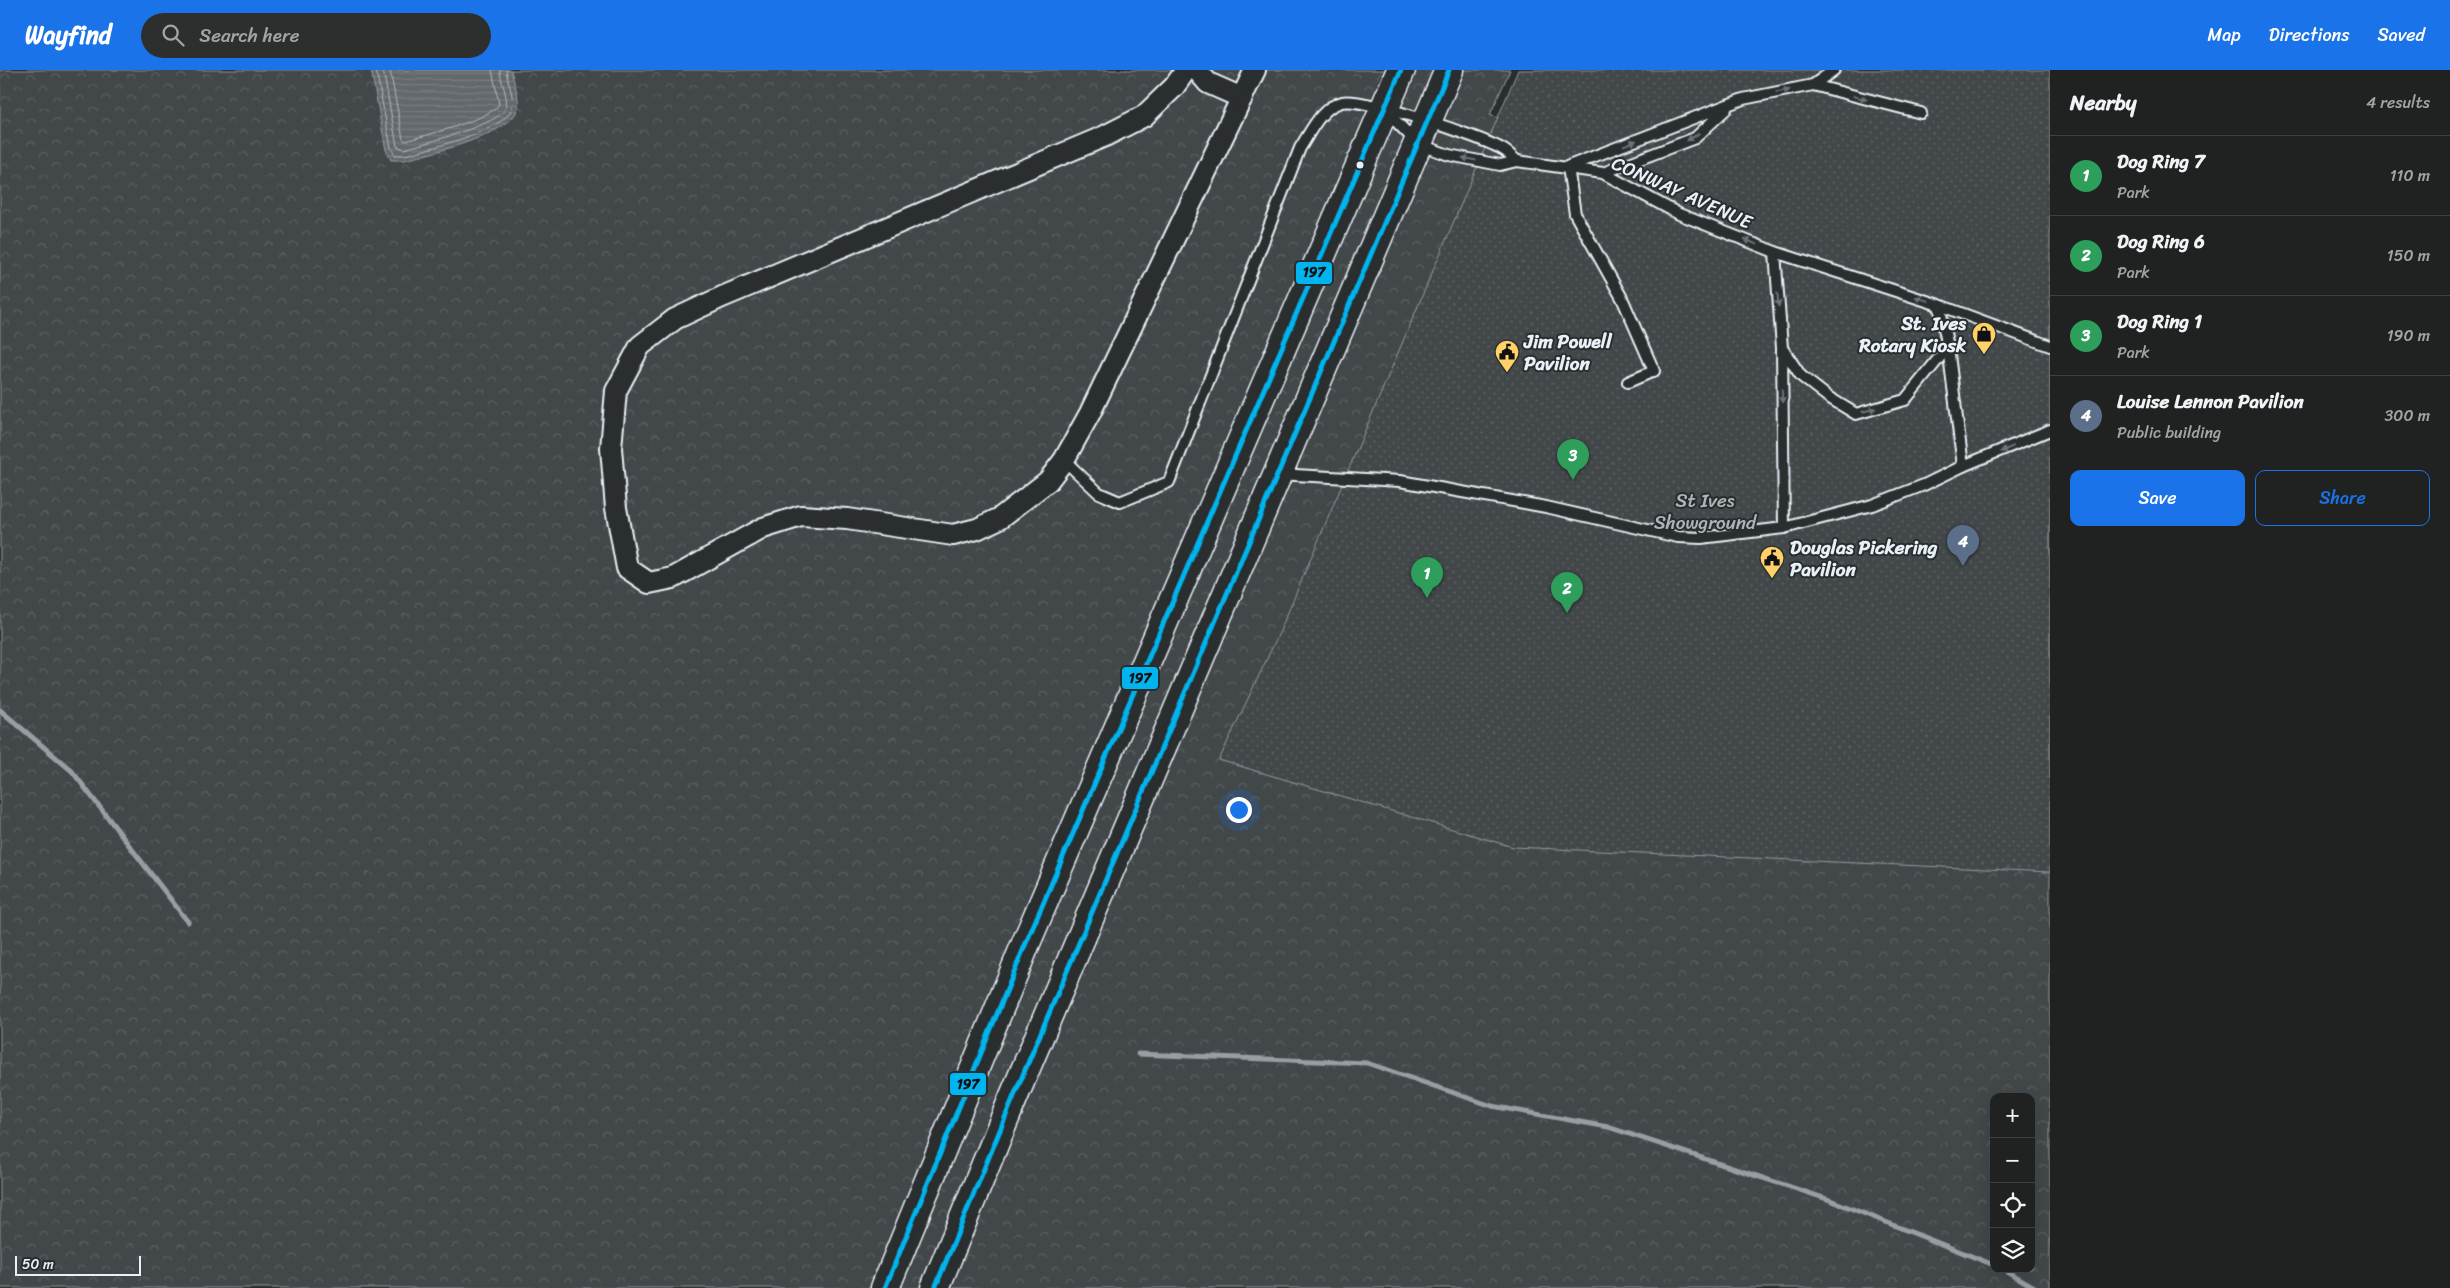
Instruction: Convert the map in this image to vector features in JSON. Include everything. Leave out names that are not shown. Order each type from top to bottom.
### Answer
[{"type":"highway","points":[[885,1288],[1026,943],[1401,70]]},
{"type":"highway","points":[[935,1288],[1449,70]]},
{"type":"street","points":[[1186,70],[1174,86],[1144,116],[1105,136],[722,297],[675,319],[640,346],[616,391],[611,448],[616,508],[627,568],[649,583],[673,578],[763,528],[801,516],[847,518],[914,531],[953,535],[977,529],[1000,518],[1020,505],[1048,481],[1064,460],[1090,413],[1255,70]]},
{"type":"street","points":[[1197,70],[1208,83],[1242,98]]},
{"type":"lane","name":"CONWAY AVENUE","points":[[1568,167],[1730,106],[1743,99],[1813,85],[1834,70]]},
{"type":"lane","points":[[1813,85],[1921,113]]},
{"type":"lane","points":[[1064,460],[1099,493],[1120,502],[1169,482],[1300,148],[1322,114],[1342,102],[1358,101],[1385,110],[1423,132],[1449,155],[1500,165],[1517,161],[1568,167],[1575,214],[1622,298],[1654,370],[1628,382]]},
{"type":"lane","points":[[1603,173],[1695,138],[1730,106]]},
{"type":"lane","points":[[1385,110],[1423,132],[1503,149],[1517,161]]},
{"type":"lane","name":"CONWAY AVENUE","points":[[1568,167],[1603,173],[1678,214],[1775,252],[1939,305],[2050,346]]},
{"type":"lane","points":[[1775,252],[1782,348],[1784,528]]},
{"type":"lane","points":[[1939,305],[1948,347],[1963,466]]},
{"type":"lane","points":[[1782,348],[1801,376],[1828,397],[1856,414],[1905,400],[1948,347]]},
{"type":"lane","points":[[1277,474],[1400,481],[1546,506],[1678,537],[1701,538],[1784,528],[1872,505],[1924,486],[1963,466],[2050,430]]},
{"type":"green space","points":[[0,70],[1510,70],[1490,115],[1583,150],[2050,313],[2050,1288],[0,1288]]},
{"type":"green space","name":"St Ives Showground","points":[[1518,70],[2050,70],[2050,872],[1513,847],[1219,760],[1280,631]]},
{"type":"water","points":[[371,70],[511,70],[517,94],[518,108],[512,118],[501,127],[469,142],[405,160],[391,160],[386,150]]},
{"type":"waterway","points":[[0,710],[72,771],[188,922]]},
{"type":"waterway","points":[[1138,1054],[1367,1063],[1492,1106],[1608,1127],[1830,1200],[1990,1263]]},
{"type":"waterway","points":[[2010,1273],[2036,1288]]},
{"type":"transit line","name":"197","points":[[885,1288],[1026,943],[1401,70]]},
{"type":"transit line","name":"197","points":[[935,1288],[1014,1096],[1449,70]]},
{"type":"place","name":"St. Ives Rotary Kiosk","points":[[1984,355]]},
{"type":"place","name":"Jim Powell Pavilion","points":[[1507,373]]},
{"type":"place","name":"Dog Ring 1","points":[[1573,480]]},
{"type":"place","name":"Louise Lennon Pavilion","points":[[1963,566]]},
{"type":"place","name":"Douglas Pickering Pavilion","points":[[1772,579]]},
{"type":"place","name":"Dog Ring 7","points":[[1427,598]]},
{"type":"place","name":"Dog Ring 6","points":[[1567,613]]}]
